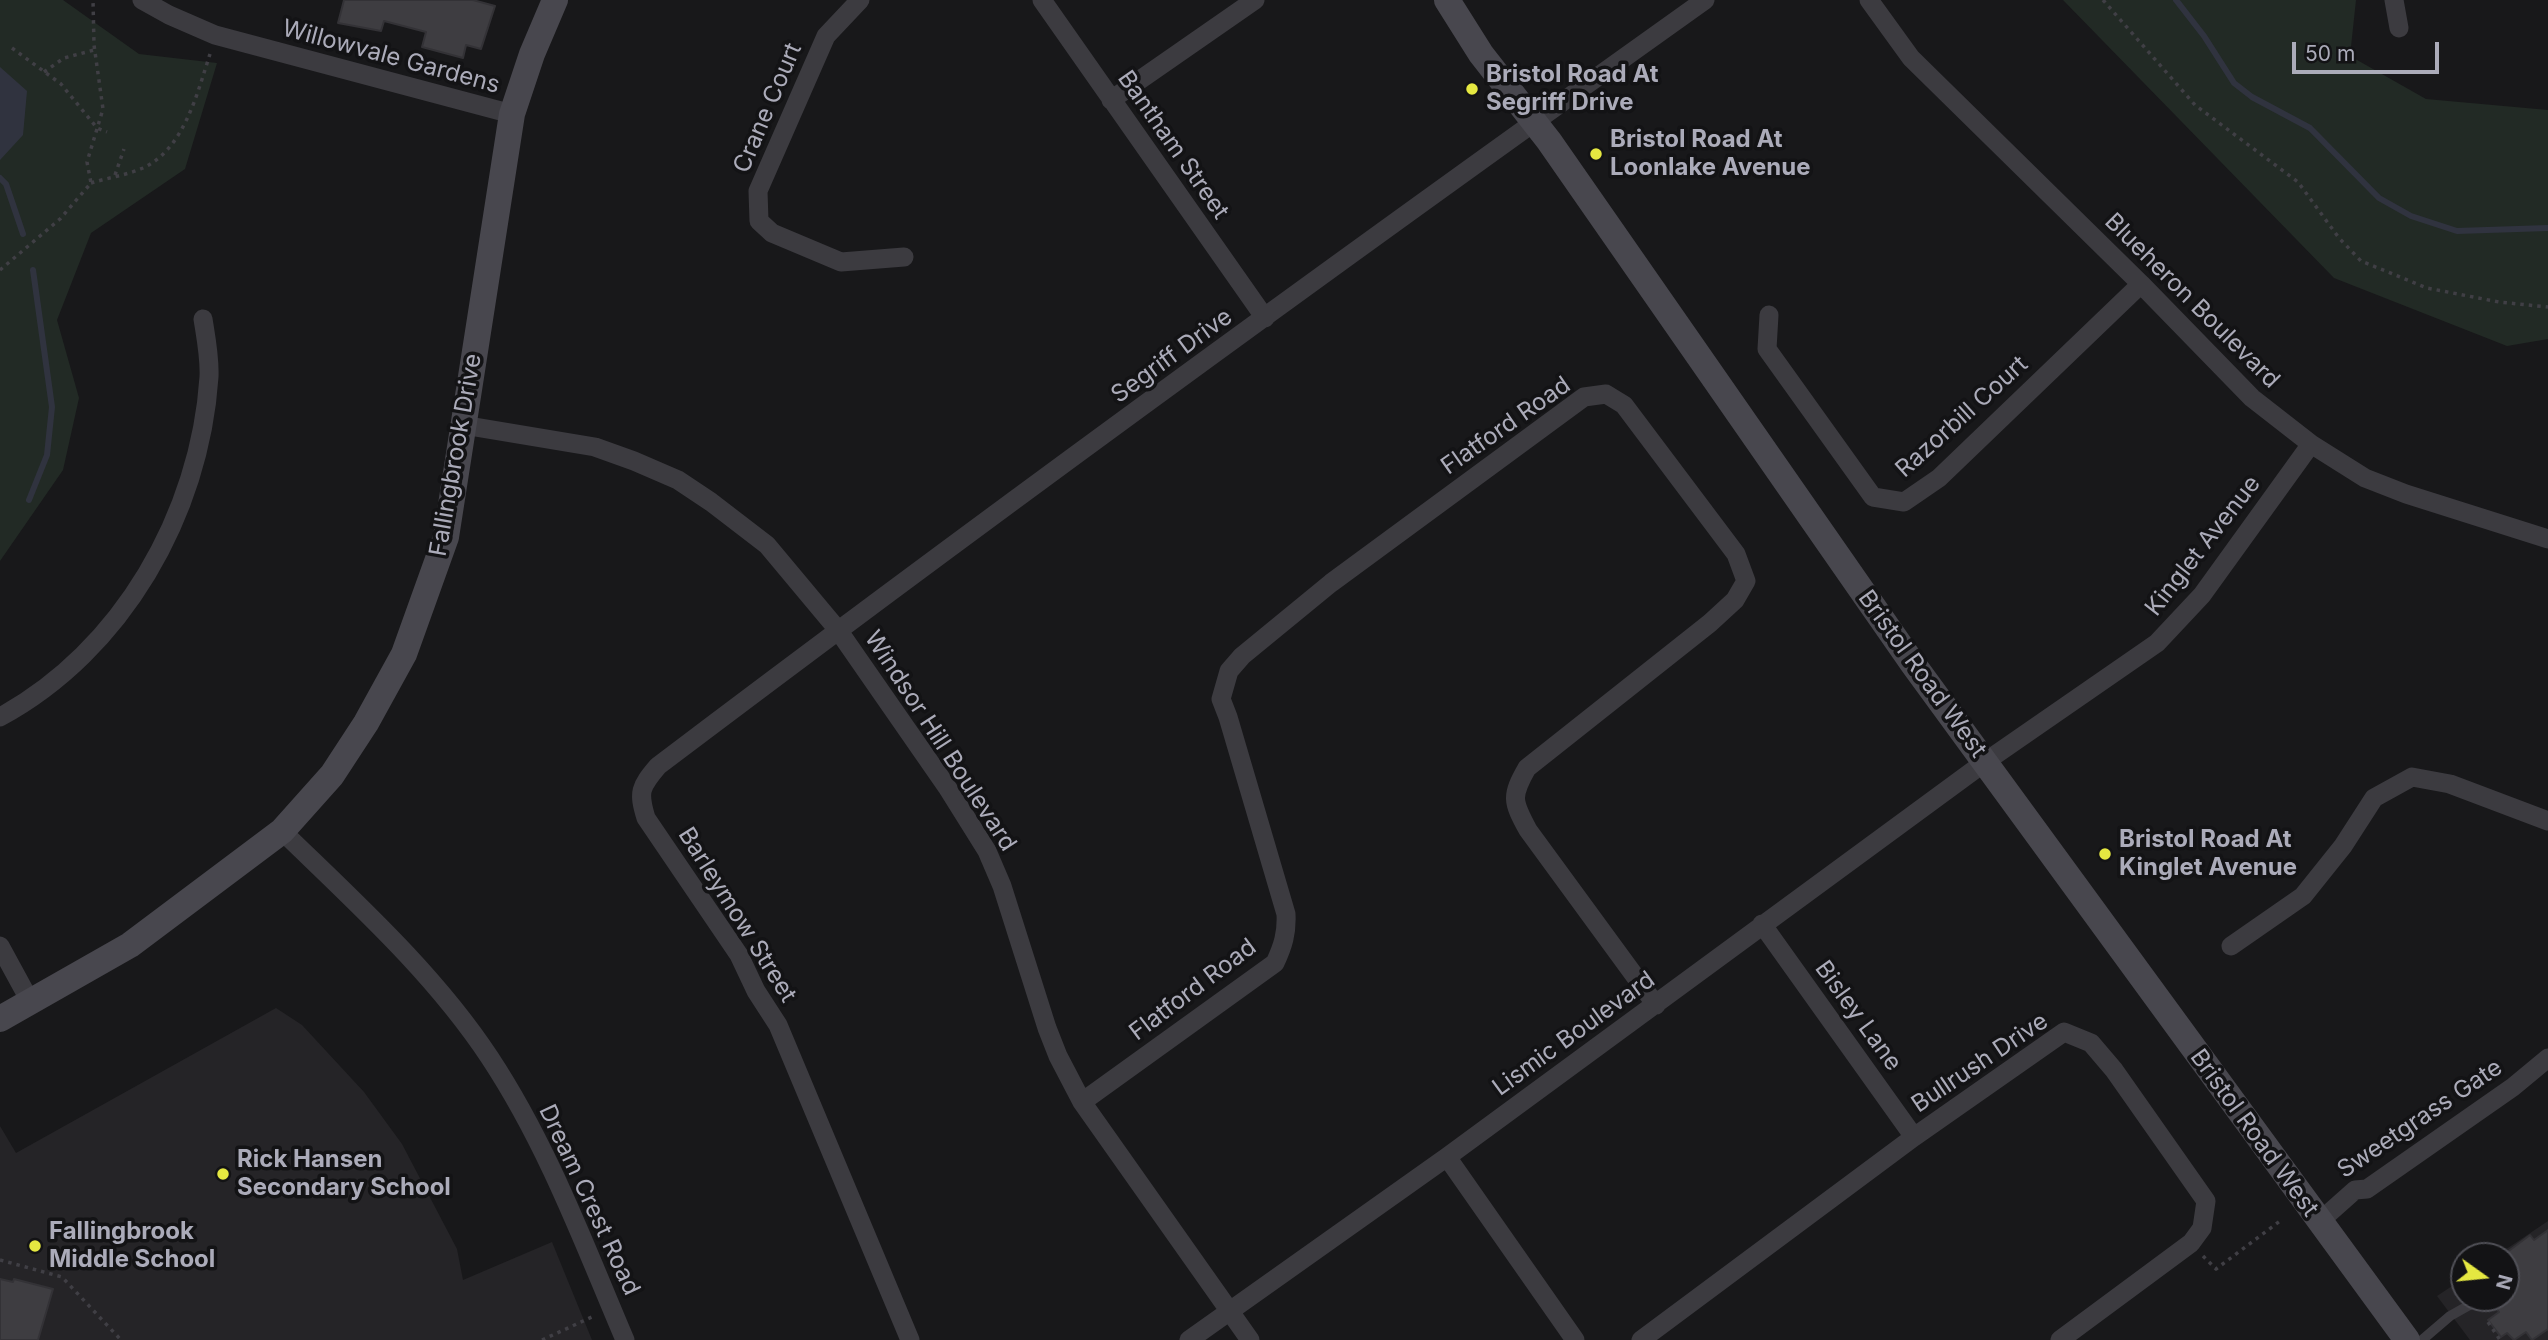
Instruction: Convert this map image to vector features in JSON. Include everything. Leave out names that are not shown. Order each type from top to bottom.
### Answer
[{"type":"street","name":"Willowvale Gardens","points":[[142,0],[215,35],[512,114]]},
{"type":"street","name":"Fallingbrook Drive","points":[[0,1019],[130,945],[282,831],[332,775],[366,723],[404,654],[446,537],[512,114],[531,54],[555,0]]},
{"type":"street","name":"Crane Court","points":[[860,0],[826,36],[758,191],[759,221],[772,233],[841,262],[904,257]]},
{"type":"street","name":"Bantham Street","points":[[1042,0],[1265,318]]},
{"type":"street","points":[[1111,100],[1255,0]]},
{"type":"street","name":"Bristol Road West","points":[[1447,0],[1481,54],[1535,122],[1913,664],[2407,1340]]},
{"type":"street","name":"Segriff Drive","points":[[838,630],[1706,0]]},
{"type":"street","name":"Blueheron Boulevard","points":[[1869,0],[1911,58],[2141,284],[2252,398],[2311,444],[2365,478],[2406,494],[2548,538]]},
{"type":"street","points":[[2394,0],[2399,29]]},
{"type":"street","name":"Razorbill Court","points":[[1769,315],[1768,349],[1873,497],[1903,502],[1939,478],[2141,284]]},
{"type":"street","points":[[0,717],[64,675],[111,627],[152,565],[186,493],[203,421],[209,376],[203,319]]},
{"type":"street","name":"Flatford Road","points":[[1082,1102],[1275,963],[1282,947],[1287,930],[1286,914],[1221,699],[1229,671],[1242,656],[1331,583],[1529,436],[1584,397],[1606,394],[1624,405],[1736,554],[1746,582],[1735,600],[1710,623],[1527,768],[1515,789],[1518,812],[1528,830],[1656,1005]]},
{"type":"street","name":"Windsor Hill Boulevard","points":[[463,425],[595,447],[678,480],[767,545],[838,630],[947,787],[987,851],[1002,886],[1047,1028],[1082,1102],[1250,1340]]},
{"type":"street","name":"Kinglet Avenue","points":[[1985,762],[2157,643],[2202,594],[2311,444]]},
{"type":"street","name":"Barleymow Street","points":[[838,630],[657,766],[643,784],[639,798],[646,818],[739,955],[756,991],[778,1025],[910,1340]]},
{"type":"street","name":"Lismic Boulevard","points":[[1189,1340],[1447,1157],[1985,762]]},
{"type":"street","points":[[2231,946],[2303,896],[2343,846],[2374,798],[2412,777],[2449,785],[2548,821]]},
{"type":"street","name":"Dream Crest Road","points":[[282,831],[421,969],[489,1056],[545,1152],[625,1340]]},
{"type":"street","name":"Bisley Lane","points":[[1762,924],[1914,1136]]},
{"type":"street","points":[[0,946],[31,1003]]},
{"type":"street","name":"Bullrush Drive","points":[[1641,1340],[1914,1136],[2064,1031],[2091,1043],[2114,1070],[2206,1201],[2202,1228],[2191,1243]]},
{"type":"street","name":"Sweetgrass Gate","points":[[2319,1222],[2355,1190],[2367,1189],[2513,1087],[2548,1058]]},
{"type":"street","points":[[1447,1157],[1575,1340]]},
{"type":"street","points":[[2060,1340],[2191,1243]]},
{"type":"lane","points":[[2422,1340],[2457,1312]]},
{"type":"path","points":[[91,183],[87,162],[103,109],[94,50],[93,0]]},
{"type":"path","points":[[2103,0],[2195,105],[2298,183],[2339,239],[2361,261],[2427,288],[2499,302],[2548,307]]},
{"type":"path","points":[[0,270],[60,219],[91,183],[142,168],[159,158],[171,146],[192,107],[215,35]]},
{"type":"path","points":[[12,48],[61,84],[97,128],[107,132]]},
{"type":"path","points":[[44,72],[64,58],[94,50]]},
{"type":"path","points":[[115,175],[124,149]]},
{"type":"path","points":[[2191,1243],[2216,1269],[2280,1220]]},
{"type":"path","points":[[0,1260],[62,1277],[121,1340]]},
{"type":"path","points":[[542,1340],[611,1307]]},
{"type":"path","points":[[2488,1322],[2501,1340]]},
{"type":"shaded area","points":[[0,0],[63,0],[139,54],[217,63],[185,169],[91,233],[57,320],[79,398],[63,470],[0,561]]},
{"type":"shaded area","points":[[2063,0],[2356,0],[2350,56],[2426,99],[2548,110],[2548,339],[2507,346],[2334,278]]},
{"type":"shaded area","name":"Rick Hansen Secondary School","points":[[276,1008],[302,1025],[364,1092],[402,1144],[457,1249],[463,1280],[552,1242],[592,1340],[0,1340],[0,1126],[16,1153]]},
{"type":"shaded area","points":[[2548,1221],[2548,1340],[2470,1340],[2437,1296],[2450,1287],[2450,1312],[2520,1312],[2520,1242],[2517,1242]]},
{"type":"water","points":[[0,67],[27,91],[23,135],[0,160]]},
{"type":"building","points":[[344,0],[473,0],[495,6],[481,49],[466,45],[463,58],[422,47],[426,32],[384,21],[381,31],[338,23]]},
{"type":"building","points":[[2548,1230],[2548,1329],[2532,1340],[2526,1332],[2514,1340],[2507,1333],[2501,1337],[2488,1320],[2499,1312],[2520,1312],[2520,1242],[2530,1235],[2534,1240]]},
{"type":"building","name":"Fallingbrook Middle School","points":[[0,1279],[13,1282],[14,1279],[53,1289],[38,1340],[0,1340]]},
{"type":"waterway","points":[[2176,0],[2204,36],[2234,83],[2252,97],[2310,128],[2379,198],[2411,216],[2457,231],[2548,228]]},
{"type":"waterway","points":[[0,178],[6,184],[23,234]]},
{"type":"waterway","points":[[29,500],[47,455],[52,407],[33,270]]},
{"type":"place","name":"Bristol Road At Segriff Drive","points":[[1472,89]]},
{"type":"place","name":"Bristol Road At Loonlake Avenue","points":[[1596,154]]},
{"type":"place","name":"Bristol Road At Kinglet Avenue","points":[[2105,854]]},
{"type":"place","name":"Rick Hansen Secondary School","points":[[223,1174]]},
{"type":"place","name":"Fallingbrook Middle School","points":[[35,1246]]}]
